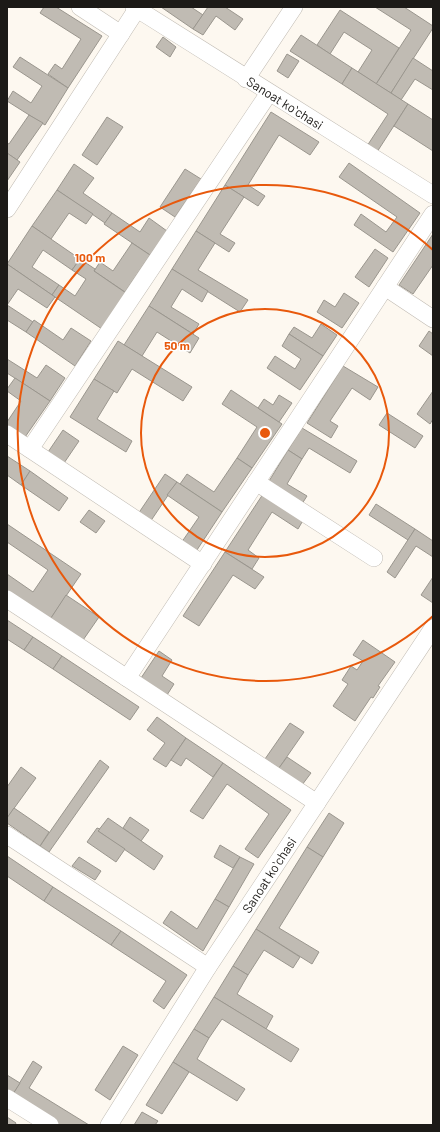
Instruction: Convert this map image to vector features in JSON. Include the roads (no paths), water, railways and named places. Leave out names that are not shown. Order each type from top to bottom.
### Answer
[{"type":"street","points":[[80,7],[121,34]]},
{"type":"street","points":[[246,79],[294,7]]},
{"type":"street","name":"Sanoat koʻchasi","points":[[7,208],[121,34],[135,8],[433,195]]},
{"type":"street","points":[[30,449],[269,93]]},
{"type":"street","points":[[127,678],[433,214]]},
{"type":"street","points":[[385,287],[433,319]]},
{"type":"street","points":[[7,434],[203,564]]},
{"type":"street","points":[[256,482],[374,558]]},
{"type":"street","points":[[7,599],[317,803]]},
{"type":"street","name":"Sanoat koʻchasi","points":[[109,1125],[208,967],[433,628]]},
{"type":"street","points":[[7,835],[208,967]]},
{"type":"street","points":[[7,1098],[50,1125]]}]
